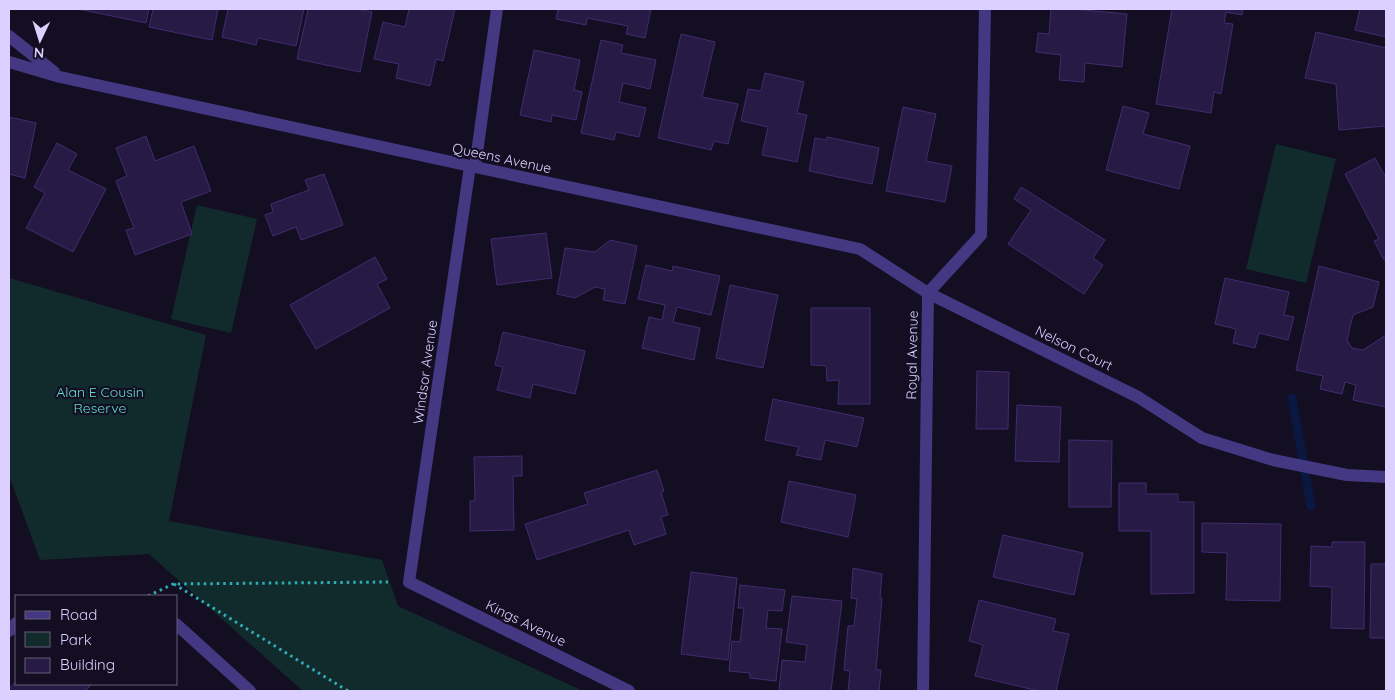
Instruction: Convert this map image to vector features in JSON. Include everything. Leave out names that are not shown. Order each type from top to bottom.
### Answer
[{"type":"street","name":"Windsor Avenue","points":[[409,582],[497,9]]},
{"type":"street","name":"Royal Avenue","points":[[922,691],[928,293],[981,236],[986,9]]},
{"type":"street","name":"Queens Avenue","points":[[9,36],[60,77]]},
{"type":"street","name":"Queens Avenue","points":[[9,62],[60,77],[860,249],[928,293]]},
{"type":"street","name":"Nelson Court","points":[[928,293],[1138,397],[1202,438],[1284,462],[1347,475],[1386,477]]},
{"type":"street","name":"Kings Avenue","points":[[409,582],[629,691]]},
{"type":"street","points":[[178,626],[250,691]]},
{"type":"path","points":[[150,595],[174,584],[409,582]]},
{"type":"path","points":[[174,584],[348,691]]},
{"type":"green space","points":[[1276,144],[1336,159],[1306,283],[1246,269]]},
{"type":"green space","points":[[197,205],[257,219],[231,333],[171,319]]},
{"type":"green space","name":"Alan E Cousin Reserve","points":[[9,278],[206,335],[169,521],[382,560],[398,606],[583,691],[303,691],[149,554],[40,560],[9,475]]},
{"type":"building","points":[[78,9],[149,9],[146,23]]},
{"type":"building","points":[[153,9],[218,9],[212,40],[149,27]]},
{"type":"building","points":[[228,9],[304,9],[296,46],[258,38],[256,45],[222,37]]},
{"type":"building","points":[[308,9],[357,9],[372,12],[360,72],[297,59]]},
{"type":"building","points":[[409,9],[455,9],[443,61],[436,59],[430,86],[396,78],[399,64],[374,59],[383,22],[405,27]]},
{"type":"building","points":[[558,9],[651,9],[645,38],[626,34],[628,26],[587,18],[586,25],[556,19]]},
{"type":"building","points":[[1051,9],[1127,14],[1122,67],[1085,63],[1084,82],[1059,80],[1061,55],[1036,52],[1038,33],[1049,34]]},
{"type":"building","points":[[1172,9],[1243,9],[1242,15],[1226,12],[1224,23],[1233,24],[1221,94],[1214,92],[1211,113],[1156,104]]},
{"type":"building","points":[[1360,9],[1386,9],[1386,37],[1355,30]]},
{"type":"building","points":[[1316,32],[1386,48],[1386,126],[1339,130],[1336,84],[1305,78]]},
{"type":"building","points":[[681,34],[715,42],[702,97],[738,104],[728,144],[714,141],[711,150],[658,138]]},
{"type":"building","points":[[601,40],[623,45],[621,53],[656,60],[650,89],[623,83],[619,102],[646,108],[639,137],[616,132],[614,140],[581,133]]},
{"type":"building","points":[[534,50],[580,60],[574,90],[582,92],[576,120],[552,115],[551,122],[520,115]]},
{"type":"building","points":[[765,73],[804,82],[797,113],[807,115],[797,162],[762,155],[768,127],[741,121],[748,89],[761,91]]},
{"type":"building","points":[[1123,106],[1149,113],[1143,134],[1190,146],[1179,189],[1106,170]]},
{"type":"building","points":[[903,107],[936,114],[926,161],[952,166],[945,202],[886,191]]},
{"type":"building","points":[[9,117],[36,123],[25,178],[9,174]]},
{"type":"building","points":[[146,136],[155,161],[194,146],[211,191],[181,202],[192,234],[135,255],[126,230],[134,228],[116,181],[127,176],[116,148]]},
{"type":"building","points":[[827,137],[879,148],[872,184],[809,171],[815,138],[826,140]]},
{"type":"building","points":[[57,143],[77,154],[68,170],[106,189],[73,252],[26,228],[45,193],[34,187]]},
{"type":"building","points":[[1375,158],[1386,178],[1386,259],[1384,260],[1374,241],[1379,239],[1345,174]]},
{"type":"building","points":[[324,174],[343,225],[301,240],[296,227],[273,236],[265,215],[273,212],[271,204],[309,190],[305,180]]},
{"type":"building","points":[[1021,187],[1105,240],[1093,258],[1103,265],[1084,294],[1008,244],[1031,210],[1014,199]]},
{"type":"building","points":[[546,233],[552,278],[497,285],[491,239]]},
{"type":"building","points":[[610,240],[637,246],[625,304],[603,300],[605,289],[595,287],[575,298],[557,294],[565,248],[595,252]]},
{"type":"building","points":[[375,257],[387,279],[377,284],[390,308],[316,349],[290,305]]},
{"type":"building","points":[[646,265],[672,271],[673,266],[720,276],[711,315],[677,307],[673,322],[700,328],[694,360],[642,348],[649,317],[662,320],[665,305],[638,299]]},
{"type":"building","points":[[1319,266],[1379,282],[1373,307],[1353,315],[1347,340],[1352,348],[1363,350],[1386,335],[1386,407],[1353,400],[1356,385],[1345,382],[1342,394],[1320,389],[1323,376],[1296,370]]},
{"type":"building","points":[[1225,278],[1289,292],[1284,315],[1294,317],[1288,340],[1259,333],[1255,348],[1233,343],[1236,329],[1215,324]]},
{"type":"building","points":[[730,285],[778,295],[763,368],[716,358]]},
{"type":"building","points":[[811,308],[870,308],[870,404],[838,404],[839,380],[827,381],[826,366],[811,365]]},
{"type":"building","points":[[503,332],[585,351],[575,394],[533,384],[530,398],[497,390],[503,367],[495,365]]},
{"type":"building","points":[[977,371],[1009,372],[1008,429],[976,429]]},
{"type":"building","points":[[773,399],[864,418],[857,447],[825,440],[821,460],[796,455],[799,447],[765,440]]},
{"type":"building","points":[[1017,405],[1061,407],[1059,462],[1015,461]]},
{"type":"building","points":[[1069,440],[1112,441],[1111,507],[1069,507]]},
{"type":"building","points":[[522,456],[522,476],[513,476],[514,530],[470,531],[470,501],[475,501],[474,457]]},
{"type":"building","points":[[657,470],[664,491],[661,492],[668,515],[661,517],[666,534],[634,545],[629,530],[537,560],[525,524],[588,504],[584,493]]},
{"type":"building","points":[[789,481],[856,495],[848,537],[781,522]]},
{"type":"building","points":[[1119,483],[1146,483],[1146,494],[1178,494],[1178,502],[1194,502],[1194,593],[1151,594],[1151,531],[1119,531]]},
{"type":"building","points":[[1202,523],[1281,524],[1280,601],[1226,600],[1227,553],[1202,552]]},
{"type":"building","points":[[1003,535],[1083,553],[1074,595],[993,577]]},
{"type":"building","points":[[1332,542],[1365,542],[1364,629],[1331,628],[1332,587],[1310,586],[1311,546],[1332,547]]},
{"type":"building","points":[[1371,564],[1386,564],[1386,638],[1370,638]]},
{"type":"building","points":[[853,568],[882,574],[876,670],[881,670],[879,691],[848,691],[850,671],[844,670],[848,626],[854,626],[857,599],[851,598]]},
{"type":"building","points":[[691,572],[737,578],[728,660],[681,654]]},
{"type":"building","points":[[740,585],[785,590],[782,611],[768,610],[766,628],[782,629],[776,681],[750,678],[750,673],[729,671],[732,641],[740,642],[744,608],[738,608]]},
{"type":"building","points":[[792,596],[842,601],[831,691],[779,691],[782,660],[805,662],[807,645],[786,642]]},
{"type":"building","points":[[979,600],[1056,619],[1053,631],[1069,634],[1056,691],[1039,691],[975,676],[983,645],[969,641]]},
{"type":"building","points":[[15,682],[15,685],[91,685],[85,691],[9,691]]},
{"type":"waterway","points":[[1292,398],[1311,506]]}]
